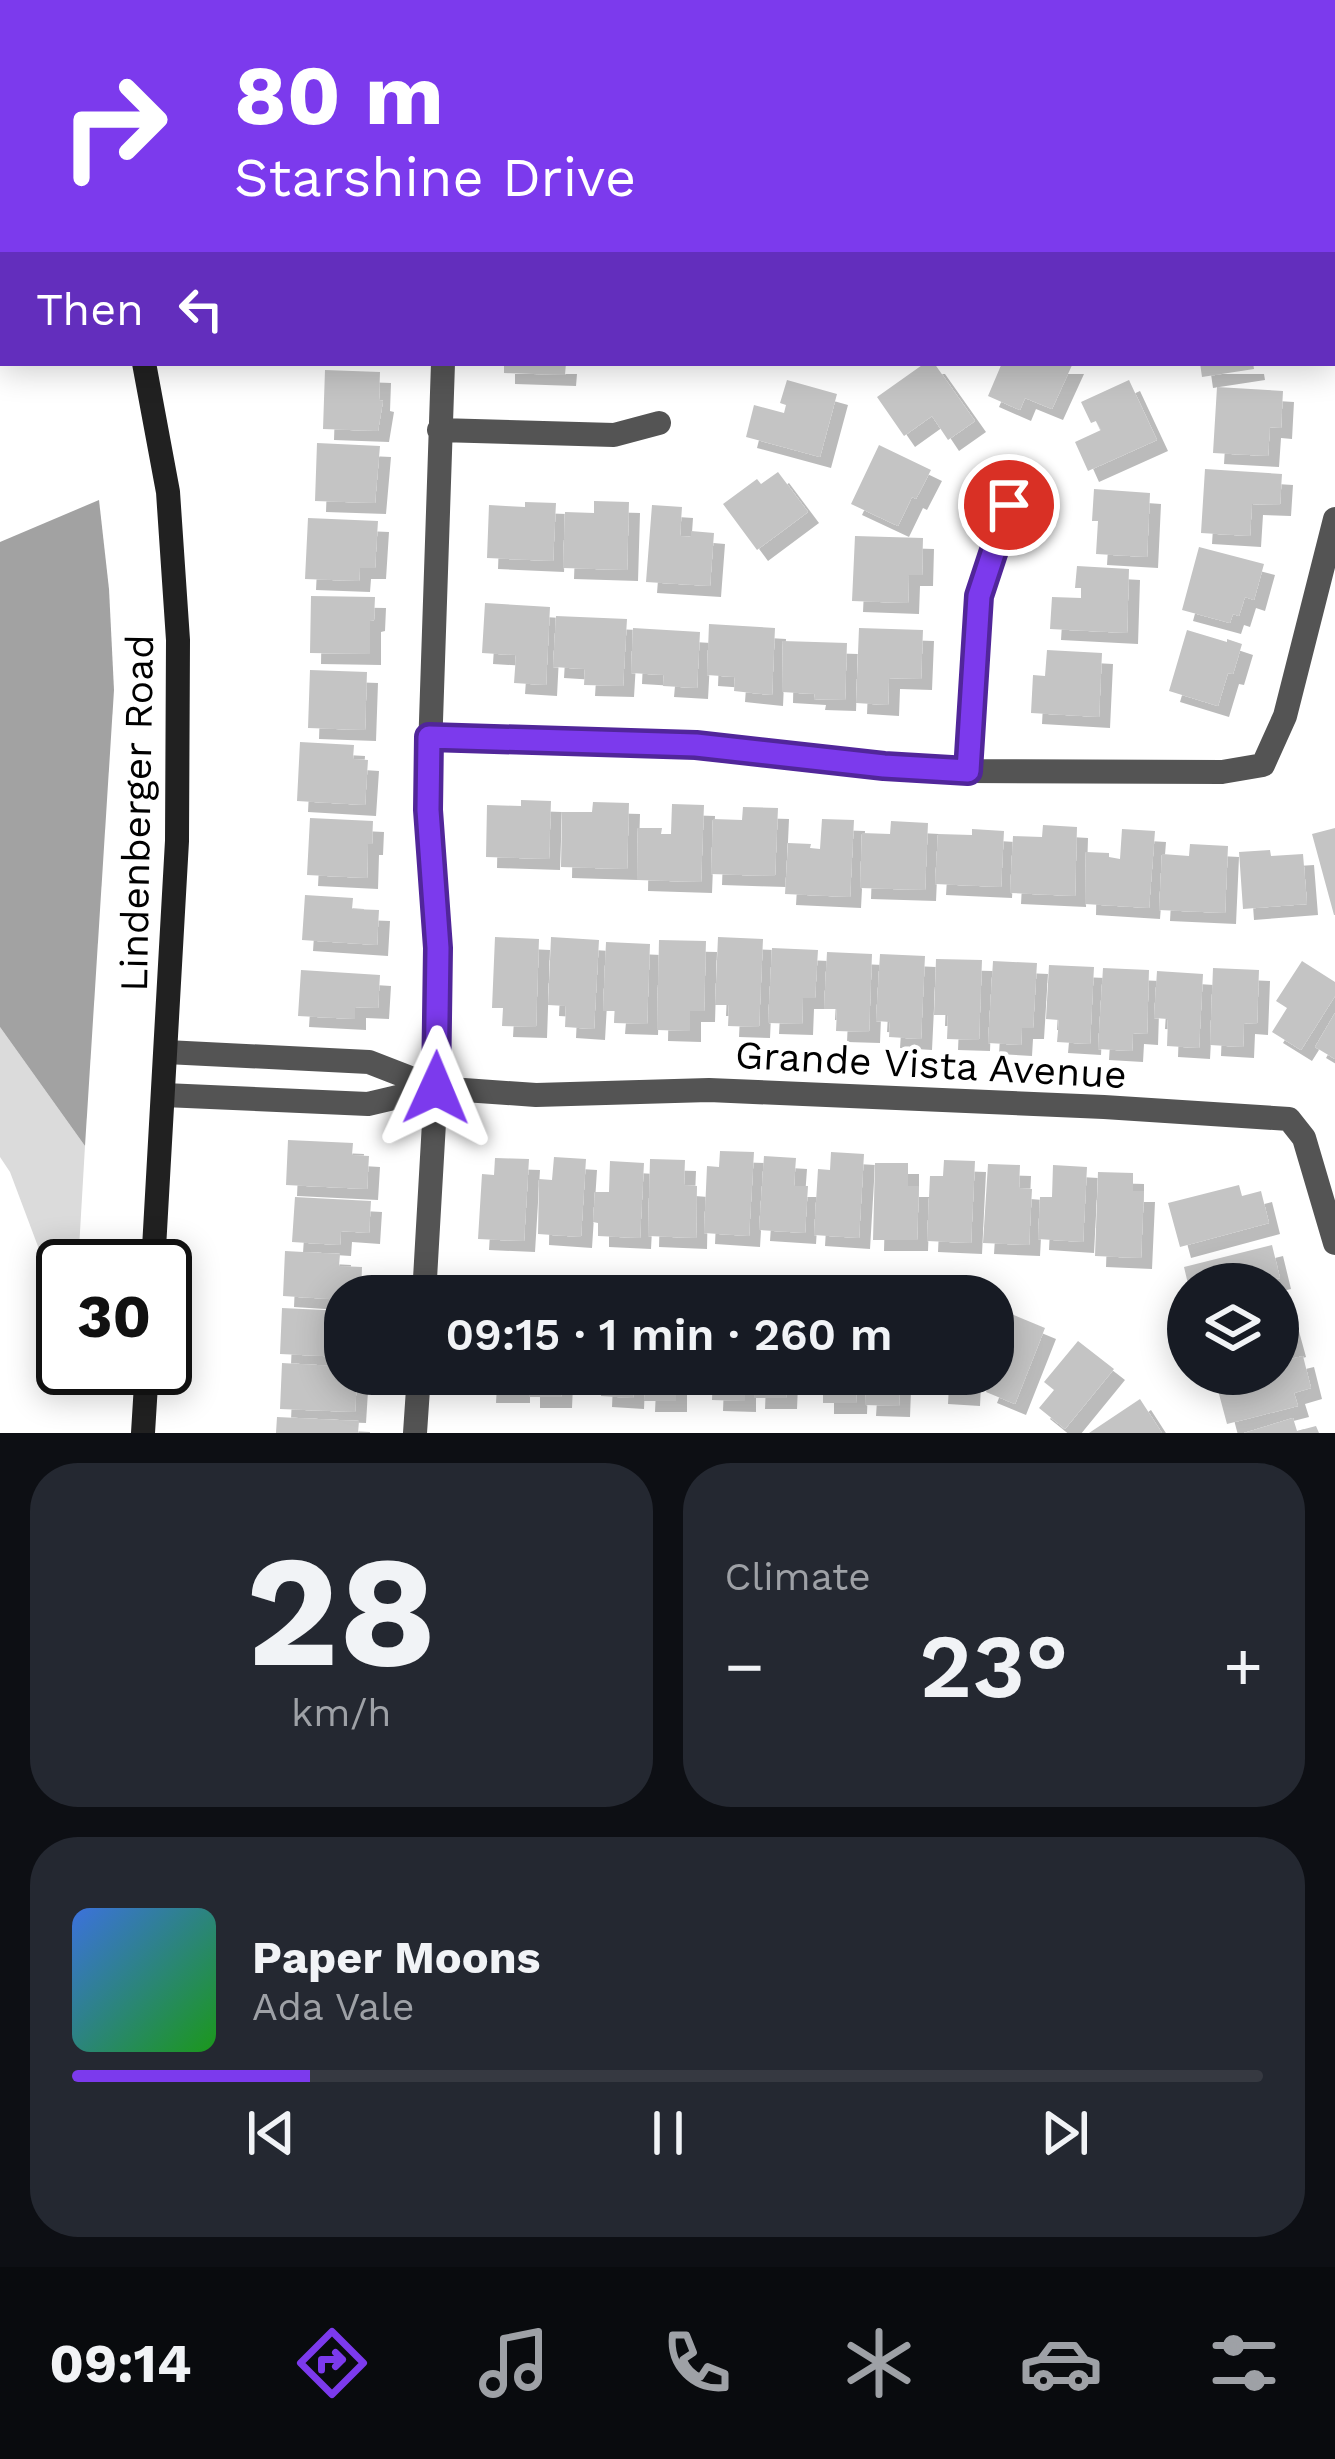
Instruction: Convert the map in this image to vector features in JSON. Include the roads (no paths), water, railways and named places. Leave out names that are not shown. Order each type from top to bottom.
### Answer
[{"type":"street","name":"Lindenberger Road","points":[[145,366],[168,492],[178,640],[177,841],[155,1239]]},
{"type":"street","points":[[425,1275],[436,1088],[438,948],[428,810],[442,366]]},
{"type":"street","points":[[439,430],[614,435],[659,423]]},
{"type":"street","points":[[968,771],[979,596],[1009,505]]},
{"type":"street","points":[[429,737],[696,745],[968,771],[1222,772],[1264,765],[1285,716],[1335,519]]},
{"type":"street","name":"Grande Vista Avenue","points":[[166,1052],[369,1062],[436,1088],[536,1095],[801,1092],[1289,1120],[1304,1138],[1335,1243]]},
{"type":"street","name":"Grande Vista Avenue","points":[[164,1095],[368,1104],[436,1088]]},
{"type":"street","points":[[143,1433],[145,1395]]},
{"type":"street","points":[[415,1433],[418,1395]]}]
